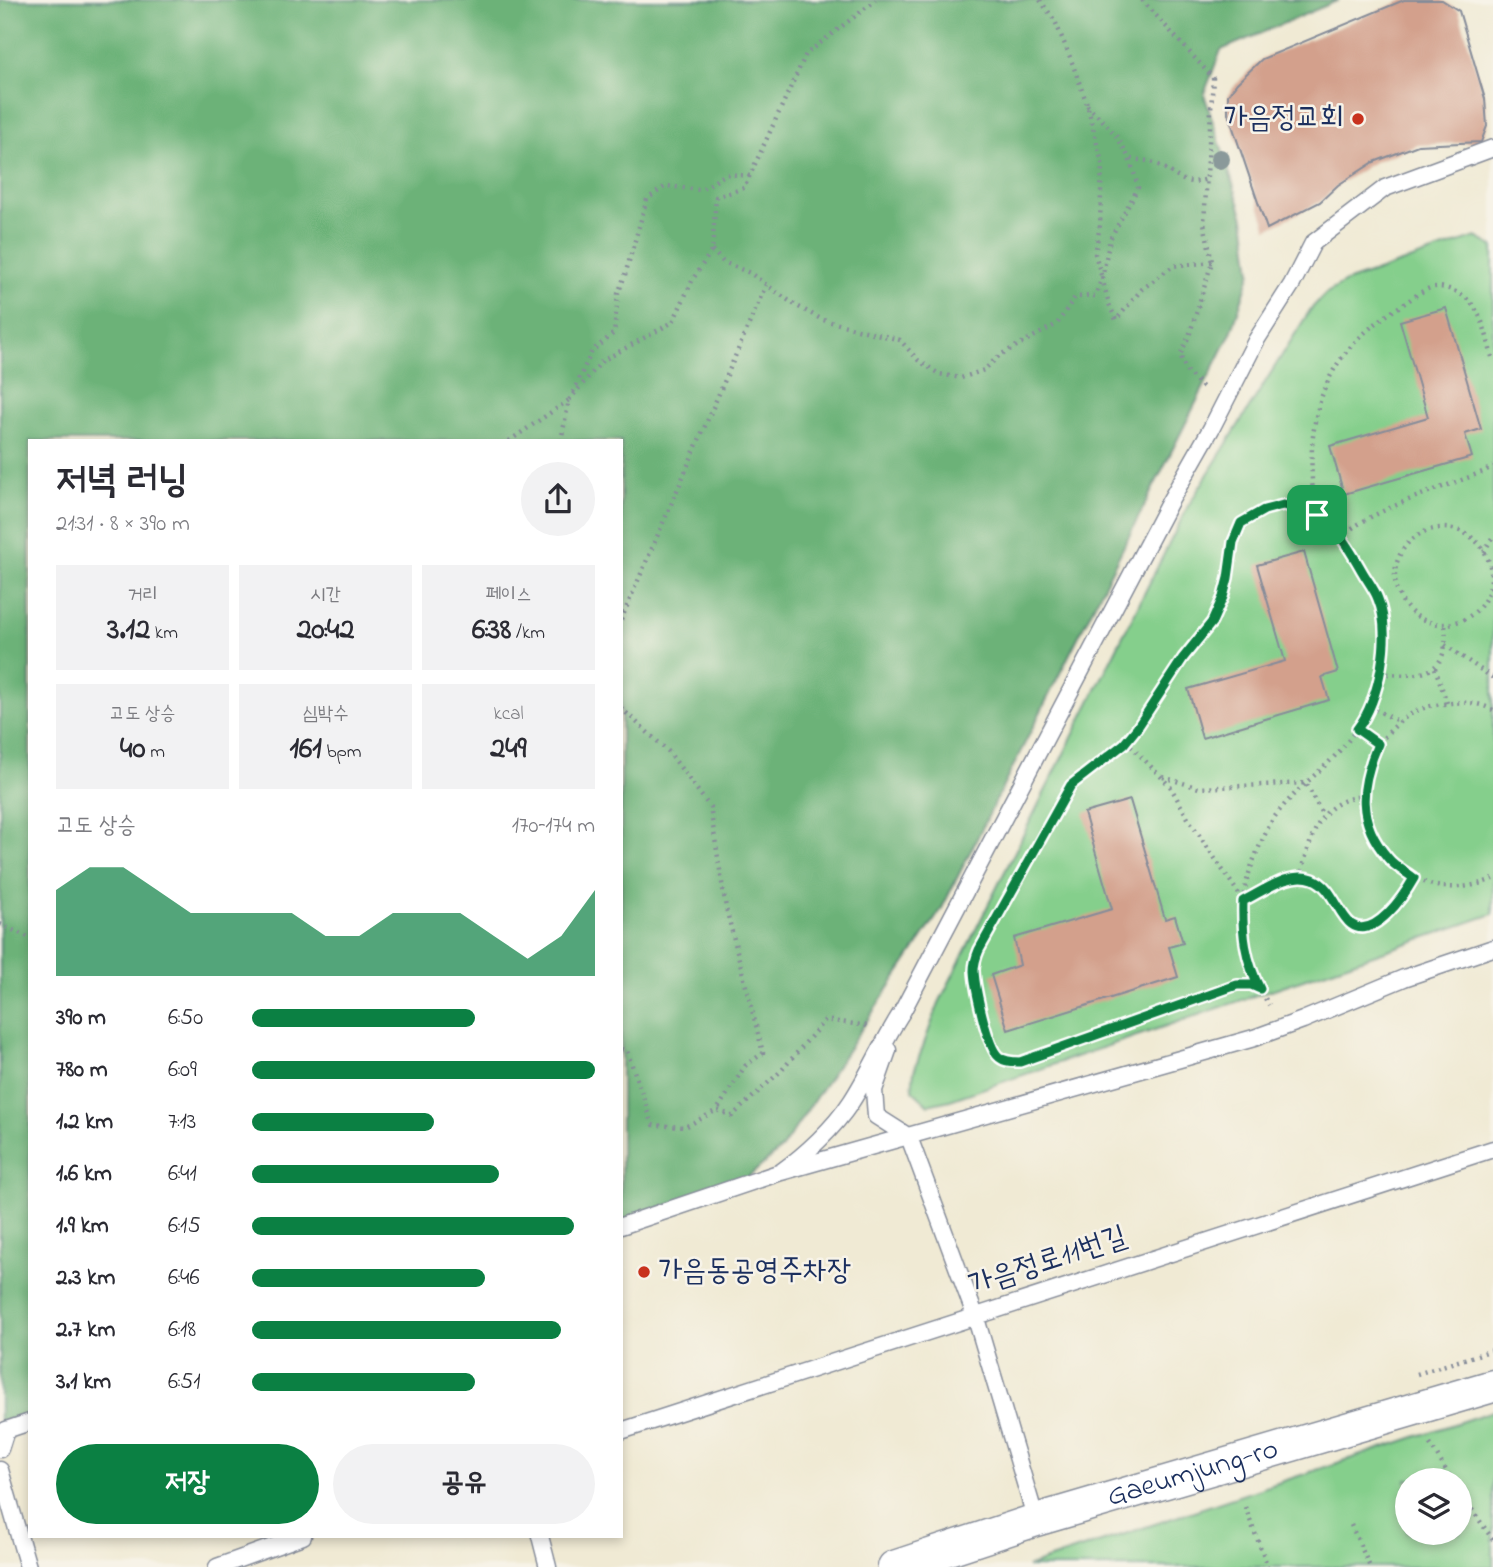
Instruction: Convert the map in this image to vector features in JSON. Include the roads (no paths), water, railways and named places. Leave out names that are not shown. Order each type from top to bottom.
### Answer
[{"type":"street","name":"Gaeumjung-ro","points":[[894,1567],[1036,1520],[1493,1386]]},
{"type":"lane","points":[[781,1172],[806,1154],[850,1104],[902,1012],[1257,339],[1292,284],[1313,243],[1385,188],[1493,148]]},
{"type":"lane","points":[[623,1225],[781,1172],[1254,1038],[1405,978],[1493,948]]},
{"type":"lane","points":[[902,1012],[874,1090],[876,1116],[909,1137],[975,1315],[1036,1520]]},
{"type":"lane","name":"가음정로11번길","points":[[623,1430],[1493,1149]]},
{"type":"lane","points":[[0,1449],[6,1430],[28,1423]]},
{"type":"lane","points":[[0,1470],[28,1567]]},
{"type":"lane","points":[[217,1567],[297,1538]]},
{"type":"lane","points":[[541,1538],[548,1567]]},
{"type":"place","name":"가음정교회","points":[[1358,119]]},
{"type":"place","name":"가음동공영주차장","points":[[644,1272]]}]
